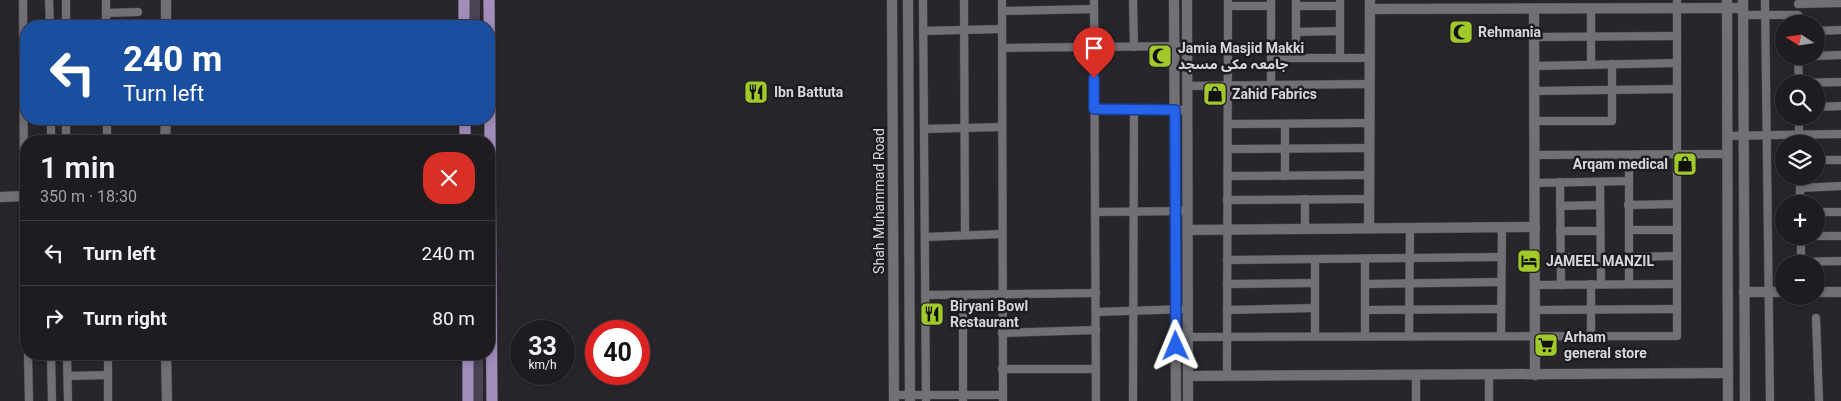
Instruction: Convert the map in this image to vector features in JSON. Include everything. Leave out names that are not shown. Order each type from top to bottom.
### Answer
[{"type":"main road","points":[[464,0],[464,20]]},
{"type":"main road","points":[[489,0],[489,20]]},
{"type":"main road","points":[[468,360],[468,401]]},
{"type":"main road","points":[[492,360],[492,401]]},
{"type":"street","points":[[23,0],[23,20]]},
{"type":"street","points":[[49,0],[50,20]]},
{"type":"street","points":[[66,0],[66,20]]},
{"type":"street","points":[[106,0],[106,20]]},
{"type":"street","points":[[166,0],[166,20]]},
{"type":"street","name":"Shah Muhammad Road","points":[[892,0],[894,398]]},
{"type":"street","points":[[908,0],[910,398]]},
{"type":"street","points":[[923,0],[926,398]]},
{"type":"street","points":[[964,0],[965,236]]},
{"type":"street","points":[[894,398],[1002,398],[1002,0]]},
{"type":"street","points":[[1094,0],[1096,401]]},
{"type":"street","points":[[1133,0],[1134,47]]},
{"type":"street","points":[[1174,0],[1176,401]]},
{"type":"street","points":[[1187,0],[1188,401]]},
{"type":"street","points":[[1765,0],[1770,401]]},
{"type":"street","points":[[1798,15],[1798,2],[1841,3]]},
{"type":"street","points":[[1227,374],[1228,3],[1271,3],[1271,84]]},
{"type":"street","points":[[1296,58],[1296,3],[1340,3],[1340,58]]},
{"type":"street","points":[[1370,228],[1370,4],[1495,5],[1534,9],[1591,9],[1677,4],[1727,4],[1765,15],[1775,15]]},
{"type":"street","points":[[1188,337],[1677,336],[1677,4]]},
{"type":"street","points":[[1727,4],[1728,401]]},
{"type":"street","points":[[1743,8],[1745,401]]},
{"type":"street","points":[[1002,11],[1094,9]]},
{"type":"street","points":[[1534,9],[1535,375]]},
{"type":"street","points":[[1591,9],[1591,65]]},
{"type":"street","points":[[106,13],[138,12]]},
{"type":"street","points":[[923,31],[1002,29]]},
{"type":"street","points":[[1825,31],[1841,30]]},
{"type":"street","points":[[1296,32],[1340,31]]},
{"type":"street","points":[[1534,37],[1677,36]]},
{"type":"street","points":[[1002,48],[1187,46]]},
{"type":"street","points":[[1825,56],[1841,55]]},
{"type":"street","points":[[1270,58],[1370,58]]},
{"type":"street","points":[[1534,66],[1677,63]]},
{"type":"street","points":[[1535,121],[1612,121],[1612,64]]},
{"type":"street","points":[[1825,83],[1841,82]]},
{"type":"street","points":[[1187,86],[1370,84]]},
{"type":"street","points":[[1534,91],[1677,89]]},
{"type":"street","points":[[1825,107],[1841,106]]},
{"type":"street","points":[[1094,109],[1187,110]]},
{"type":"street","points":[[1133,401],[1134,109]]},
{"type":"street","points":[[1228,124],[1370,123]]},
{"type":"street","points":[[1285,124],[1285,176]]},
{"type":"street","points":[[1799,125],[1799,135],[1841,134]]},
{"type":"street","points":[[924,129],[1002,127]]},
{"type":"street","points":[[1728,136],[1775,135]]},
{"type":"street","points":[[892,140],[909,140]]},
{"type":"street","points":[[1228,149],[1370,148]]},
{"type":"street","points":[[1535,155],[1728,154]]},
{"type":"street","points":[[1628,284],[1629,155]]},
{"type":"street","points":[[1825,160],[1841,160]]},
{"type":"street","points":[[1228,176],[1370,175]]},
{"type":"street","points":[[1535,183],[1628,181]]},
{"type":"street","points":[[1560,182],[1561,285]]},
{"type":"street","points":[[1600,182],[1601,284]]},
{"type":"street","points":[[1800,195],[1800,188],[1841,186]]},
{"type":"street","points":[[0,197],[20,196]]},
{"type":"street","points":[[1305,199],[1305,228]]},
{"type":"street","points":[[1227,200],[1370,199]]},
{"type":"street","points":[[1628,205],[1677,204]]},
{"type":"street","points":[[1560,206],[1600,205]]},
{"type":"street","points":[[1095,212],[1187,211]]},
{"type":"street","points":[[1825,212],[1841,212]]},
{"type":"street","points":[[1501,336],[1502,227]]},
{"type":"street","points":[[1188,230],[1535,227]]},
{"type":"street","points":[[1409,336],[1410,228]]},
{"type":"street","points":[[1560,231],[1600,230]]},
{"type":"street","points":[[1628,230],[1677,230]]},
{"type":"street","points":[[925,237],[1002,234]]},
{"type":"street","points":[[1825,236],[1841,236]]},
{"type":"street","points":[[1227,260],[1502,256]]},
{"type":"street","points":[[1628,257],[1677,256]]},
{"type":"street","points":[[1560,257],[1601,257]]},
{"type":"street","points":[[1364,336],[1365,259]]},
{"type":"street","points":[[1315,260],[1315,336]]},
{"type":"street","points":[[1825,262],[1841,261]]},
{"type":"street","points":[[1365,284],[1501,282]]},
{"type":"street","points":[[1227,284],[1315,283]]},
{"type":"street","points":[[1591,284],[1592,336]]},
{"type":"street","points":[[1535,285],[1677,284]]},
{"type":"street","points":[[1728,288],[1775,292]]},
{"type":"street","points":[[1825,292],[1841,292]]},
{"type":"street","points":[[925,295],[1096,293]]},
{"type":"street","points":[[963,294],[963,398]]},
{"type":"street","points":[[1227,310],[1315,308]]},
{"type":"street","points":[[1096,312],[1188,309]]},
{"type":"street","points":[[1365,310],[1501,309]]},
{"type":"street","points":[[1535,310],[1677,309]]},
{"type":"street","points":[[1816,318],[1819,401]]},
{"type":"street","points":[[1002,333],[1096,330]]},
{"type":"street","points":[[28,360],[29,401]]},
{"type":"street","points":[[51,360],[52,401]]},
{"type":"street","points":[[67,360],[68,401]]},
{"type":"street","points":[[108,360],[108,401]]},
{"type":"street","points":[[166,360],[167,401]]},
{"type":"street","points":[[1002,369],[1096,369]]},
{"type":"street","points":[[1188,376],[1227,374],[1535,375],[1728,373]]},
{"type":"street","points":[[1416,374],[1416,401]]},
{"type":"street","points":[[1488,374],[1489,401]]},
{"type":"street","points":[[68,376],[108,375]]},
{"type":"shaded area","points":[[469,0],[480,0],[480,20],[469,20]]},
{"type":"shaded area","points":[[473,360],[483,360],[483,401],[474,401]]},
{"type":"place","name":"Rehmania","points":[[1461,32]]},
{"type":"place","name":"Jamia Masjid Makki جامعہ مکی مسجد","points":[[1160,56]]},
{"type":"place","name":"Ibn Battuta","points":[[756,92]]},
{"type":"place","name":"Zahid Fabrics","points":[[1215,94]]},
{"type":"place","name":"Arqam medical","points":[[1685,164]]},
{"type":"place","name":"JAMEEL MANZIL","points":[[1529,261]]},
{"type":"place","name":"Biryani Bowl Restaurant","points":[[932,314]]},
{"type":"place","name":"Arham general store","points":[[1546,345]]},
{"type":"route","points":[[1094,78],[1094,109],[1175,110],[1176,346]]}]
